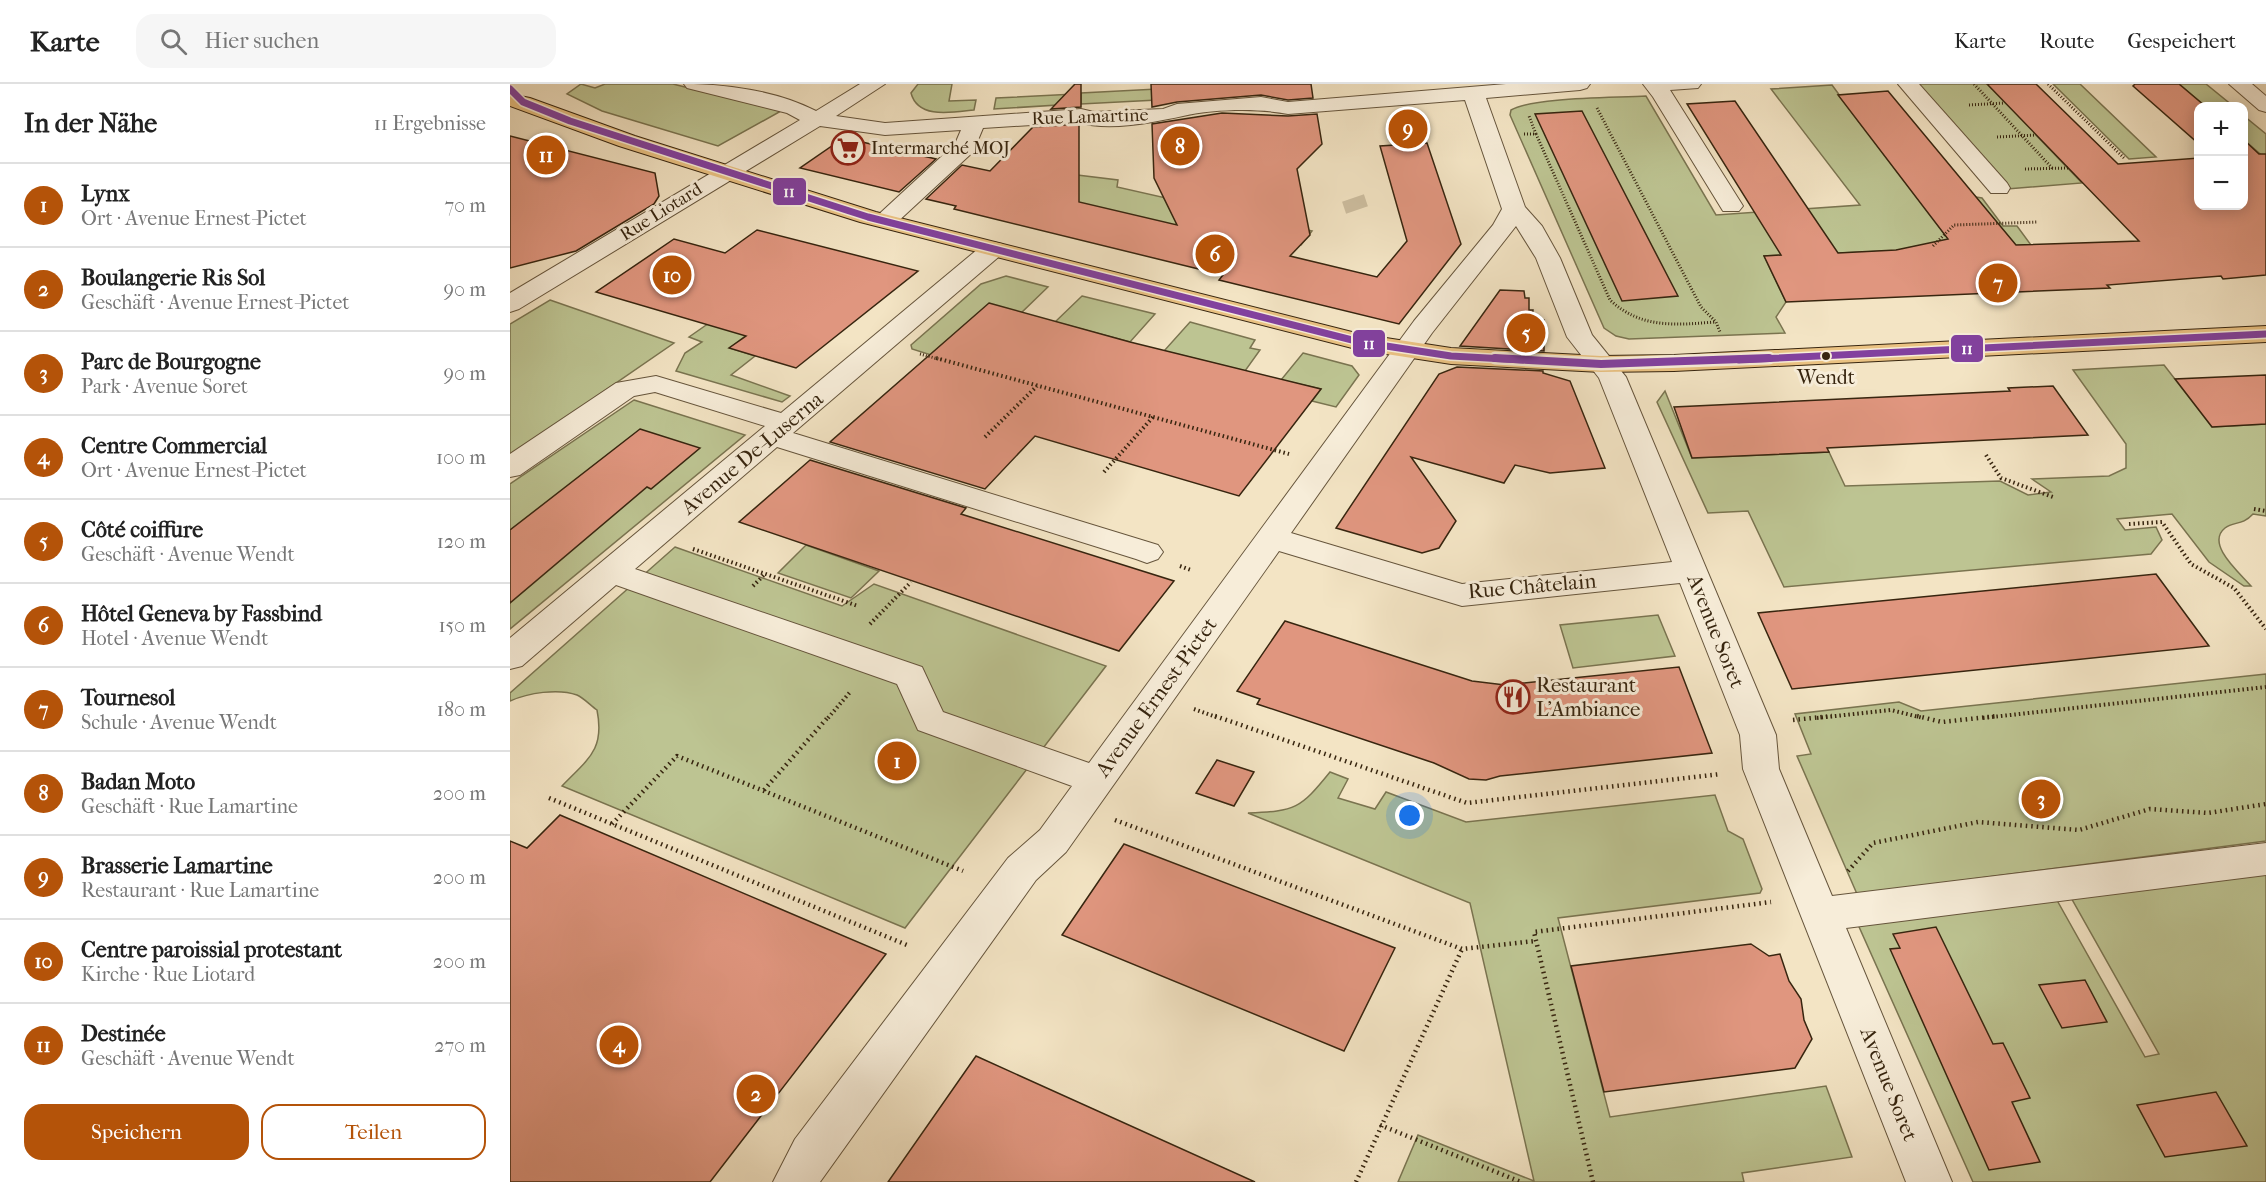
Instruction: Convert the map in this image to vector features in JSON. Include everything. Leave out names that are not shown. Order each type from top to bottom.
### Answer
[{"type":"main road","points":[[514,97],[579,125],[885,221],[1340,337],[1406,351],[1451,356],[1601,364],[1721,362],[2266,334]]},
{"type":"street","name":"Rue Lamartine","points":[[694,84],[794,108],[815,119],[835,124],[885,129],[1081,115],[1092,119],[1167,115],[1177,110],[1261,103],[1288,108],[1474,95],[1505,89],[1580,84]]},
{"type":"street","name":"Rue Liotard","points":[[510,304],[874,84]]},
{"type":"street","points":[[1653,84],[1662,94],[1731,206]]},
{"type":"street","points":[[1662,84],[1691,84]]},
{"type":"street","points":[[1908,84],[1999,188]]},
{"type":"street","points":[[2240,84],[2266,106]]},
{"type":"street","name":"Avenue Soret","points":[[1474,95],[1515,209],[1534,231],[1548,258],[1580,337],[1611,377],[1619,394],[1758,735],[1761,769],[1929,1182]]},
{"type":"street","points":[[885,221],[965,147],[975,122]]},
{"type":"street","name":"Avenue Ernest-Pictet","points":[[796,1182],[811,1154],[1022,870],[1053,841],[1406,351],[1503,228],[1515,209]]},
{"type":"street","name":"Avenue De-Luserna","points":[[510,657],[993,249]]},
{"type":"street","points":[[510,468],[626,389],[656,384],[779,430],[1147,552]]},
{"type":"street","name":"Rue Châtelain","points":[[1272,538],[1462,595],[1691,571]]},
{"type":"street","points":[[611,572],[910,676],[930,721],[1095,780]]},
{"type":"street","points":[[1820,915],[2266,859]]},
{"type":"path","points":[[1974,84],[2053,169]]},
{"type":"path","points":[[2047,84],[2124,158]]},
{"type":"path","points":[[1596,106],[1701,307],[1716,322],[1723,338]]},
{"type":"path","points":[[1530,111],[1528,114],[1536,134],[1610,300],[1620,311],[1652,326],[1716,322]]},
{"type":"path","points":[[1519,135],[1536,134]]},
{"type":"path","points":[[1933,246],[1954,225],[2038,222]]},
{"type":"path","points":[[914,352],[1293,455]]},
{"type":"path","points":[[984,437],[1037,386]]},
{"type":"path","points":[[1104,472],[1153,417]]},
{"type":"path","points":[[1986,455],[2001,478],[2053,497]]},
{"type":"path","points":[[2254,508],[2266,511]]},
{"type":"path","points":[[2129,524],[2162,522],[2191,564],[2234,588],[2266,629]]},
{"type":"path","points":[[687,547],[858,606]]},
{"type":"path","points":[[843,653],[911,582]]},
{"type":"path","points":[[764,790],[875,664]]},
{"type":"path","points":[[1789,720],[1891,711],[1942,722],[2266,687]]},
{"type":"path","points":[[1191,708],[1467,802],[1729,773]]},
{"type":"path","points":[[612,824],[677,756],[963,872]]},
{"type":"path","points":[[549,798],[907,945]]},
{"type":"path","points":[[1844,876],[1873,843],[1978,822],[2079,830],[2150,808],[2208,813],[2266,804]]},
{"type":"path","points":[[1111,818],[1462,949],[1535,941]]},
{"type":"path","points":[[1593,1182],[1534,932],[1778,901]]},
{"type":"path","points":[[1356,1182],[1462,949]]},
{"type":"path","points":[[1380,1125],[1521,1182]]},
{"type":"green space","points":[[581,84],[595,88],[605,84],[673,84],[781,111],[718,146],[602,111],[567,94]]},
{"type":"green space","points":[[918,84],[952,84],[949,101],[976,100],[974,110],[947,113],[929,111],[915,102],[911,93]]},
{"type":"green space","points":[[1915,84],[2006,84],[2036,135],[2082,183],[2007,189]]},
{"type":"green space","points":[[2053,84],[2080,84],[2156,157],[2129,159]]},
{"type":"green space","points":[[2179,84],[2206,84],[2228,102],[2200,102]]},
{"type":"green space","points":[[1832,85],[1862,126],[1976,197],[1982,198],[2003,226],[2017,226],[2031,245],[1764,256],[1786,302],[1776,317],[1785,333],[1629,339],[1616,336],[1604,328],[1510,115],[1511,110],[1555,100],[1646,96],[1716,215],[1860,205],[1771,89]]},
{"type":"green space","points":[[1157,89],[1157,100],[1081,104],[1081,93]]},
{"type":"green space","points":[[1075,94],[1074,104],[994,109],[996,98]]},
{"type":"green space","points":[[2248,119],[2266,134],[2266,159],[2248,143]]},
{"type":"green space","points":[[1069,174],[1118,180],[1117,187],[1312,231],[1301,245],[1237,231],[1230,238],[1051,197]]},
{"type":"green space","points":[[1006,276],[1048,287],[1022,312],[931,355],[912,349],[911,345],[981,284]]},
{"type":"green space","points":[[758,289],[793,299],[730,348],[755,356],[731,375],[790,396],[782,402],[676,371],[685,353],[702,342],[689,337]]},
{"type":"green space","points":[[1082,296],[1155,314],[1130,342],[1055,322]]},
{"type":"green space","points":[[550,300],[674,343],[510,456],[510,324]]},
{"type":"green space","points":[[1190,322],[1255,340],[1250,348],[1260,350],[1245,371],[1164,351]]},
{"type":"green space","points":[[1303,353],[1352,366],[1359,375],[1336,407],[1312,401],[1321,389],[1281,380]]},
{"type":"green space","points":[[2164,365],[2212,427],[2266,424],[2266,516],[2253,514],[2245,520],[2228,526],[2220,535],[2219,542],[2226,558],[2251,586],[2244,586],[2209,562],[2172,514],[2117,519],[2125,530],[2156,527],[2162,540],[2151,554],[1784,587],[1748,511],[1708,513],[1657,402],[1665,391],[1692,458],[1829,452],[1845,486],[2000,481],[2028,495],[2051,492],[2032,479],[2109,476],[2126,468],[2126,444],[2073,370]]},
{"type":"green space","points":[[634,400],[745,435],[510,629],[510,484]]},
{"type":"green space","points":[[806,545],[879,571],[851,598],[778,573]]},
{"type":"green space","points":[[675,547],[842,606],[874,584],[1106,666],[905,928],[562,786],[587,761],[596,745],[599,735],[597,710],[577,695],[561,692],[534,694],[510,701],[510,693]]},
{"type":"green space","points":[[1658,615],[1675,656],[1573,668],[1560,625]]},
{"type":"green space","points":[[2266,674],[2266,841],[1857,894],[1797,756],[1811,754],[1795,714],[1899,702],[1921,711]]},
{"type":"green space","points":[[1330,772],[1348,779],[1338,798],[1375,809],[1386,792],[1466,822],[1715,795],[1728,831],[1743,839],[1762,889],[1760,893],[1558,918],[1610,1117],[1826,1086],[1852,1157],[1742,1173],[1744,1182],[1398,1182],[1418,1135],[1534,1181],[1470,903],[1248,813],[1277,811],[1296,806],[1311,794]]},
{"type":"green space","points":[[2266,869],[2266,1182],[1973,1182],[1856,920],[2054,895],[2145,1057],[2159,1054],[2069,894]]},
{"type":"building","points":[[1075,84],[1081,84],[1081,107],[1051,109]]},
{"type":"building","points":[[1151,84],[1311,84],[1313,98],[1288,100],[1261,95],[1177,102],[1152,107]]},
{"type":"building","points":[[1987,84],[2036,84],[2118,164],[2194,158],[2194,210],[2248,210],[2248,144],[2259,154],[2266,154],[2266,275],[2223,279],[2221,276],[2107,285],[2110,288],[1786,302],[1764,256],[1781,255],[1687,104],[1735,101],[1838,253],[1896,250],[1948,239],[1838,95],[1888,91],[2016,245],[2139,241]]},
{"type":"building","points":[[2135,84],[2179,84],[2200,102],[2194,102],[2194,140],[2133,86]]},
{"type":"building","points":[[1582,111],[1678,296],[1622,301],[1535,114]]},
{"type":"building","points":[[1222,113],[1288,116],[1317,114],[1322,144],[1297,169],[1310,235],[1290,256],[1377,277],[1407,241],[1380,146],[1427,143],[1461,244],[1399,324],[1219,280],[1223,275],[954,209],[956,206],[926,199],[962,165],[990,171],[1033,127],[1079,124],[1079,202],[1177,225],[1154,178],[1152,124]]},
{"type":"building","points":[[510,136],[655,173],[659,196],[654,204],[576,251],[510,268]]},
{"type":"building","points":[[842,139],[936,159],[899,192],[800,168]]},
{"type":"building","points":[[757,230],[918,271],[796,368],[729,348],[746,336],[596,292],[674,239],[725,253]]},
{"type":"building","points":[[1500,290],[1524,291],[1525,298],[1529,298],[1529,310],[1533,310],[1532,319],[1544,320],[1544,351],[1460,346]]},
{"type":"building","points":[[989,303],[1130,342],[1321,389],[1239,496],[1035,436],[985,489],[830,442]]},
{"type":"building","points":[[1457,367],[1543,371],[1543,373],[1570,381],[1605,468],[1550,473],[1515,465],[1504,483],[1411,457],[1456,521],[1439,548],[1422,553],[1336,528],[1439,374]]},
{"type":"building","points":[[2266,375],[2266,424],[2212,427],[2175,379]]},
{"type":"building","points":[[2053,386],[2088,435],[1827,448],[1829,452],[1692,458],[1674,407],[2010,391],[2008,388]]},
{"type":"building","points":[[640,429],[700,448],[651,489],[647,487],[510,603],[510,530]]},
{"type":"building","points":[[810,460],[966,508],[961,514],[1174,581],[1119,651],[739,522]]},
{"type":"building","points":[[2156,574],[2209,646],[1792,689],[1758,613]]},
{"type":"building","points":[[1285,621],[1472,681],[1505,685],[1679,667],[1712,753],[1500,776],[1486,780],[1469,779],[1434,763],[1257,704],[1260,699],[1237,691]]},
{"type":"building","points":[[1217,760],[1254,772],[1234,806],[1196,793]]},
{"type":"building","points":[[560,815],[886,954],[710,1182],[510,1182],[510,841],[527,848]]},
{"type":"building","points":[[1124,844],[1395,948],[1344,1051],[1062,935]]},
{"type":"building","points":[[1936,927],[1993,1044],[2003,1043],[2030,1098],[2012,1102],[2040,1162],[1989,1170],[1890,949],[1900,948],[1893,934]]},
{"type":"building","points":[[1751,944],[1769,956],[1780,954],[1789,981],[1801,999],[1804,1020],[1812,1039],[1795,1068],[1604,1092],[1571,966]]},
{"type":"building","points":[[2085,980],[2107,1022],[2062,1028],[2039,985]]},
{"type":"building","points":[[976,1056],[1255,1182],[888,1182]]},
{"type":"building","points":[[2216,1092],[2247,1146],[2165,1157],[2137,1105]]},
{"type":"tunnel","points":[[1353,198],[1357,210]]},
{"type":"transit line","name":"11","points":[[510,89],[523,102],[570,121],[868,217],[1360,342],[1451,356],[1601,364],[1674,363],[2266,334]]},
{"type":"place","name":"Brasserie Lamartine","points":[[1408,129]]},
{"type":"place","name":"Badan Moto","points":[[1180,146]]},
{"type":"place","name":"Intermarché MOJ","points":[[848,148]]},
{"type":"place","name":"Destinée","points":[[546,155]]},
{"type":"place","name":"Hôtel Geneva by Fassbind","points":[[1215,254]]},
{"type":"place","name":"Centre paroissial protestant","points":[[672,275]]},
{"type":"place","name":"Tournesol","points":[[1998,283]]},
{"type":"place","name":"Côté coiffure","points":[[1526,333]]},
{"type":"place","name":"Wendt","points":[[1826,356]]},
{"type":"place","name":"Restaurant L'Ambiance","points":[[1513,697]]},
{"type":"place","name":"Lynx","points":[[897,761]]},
{"type":"place","name":"Parc de Bourgogne","points":[[2041,799]]},
{"type":"place","name":"Centre Commercial","points":[[619,1045]]},
{"type":"place","name":"Boulangerie Ris Sol","points":[[756,1094]]}]
